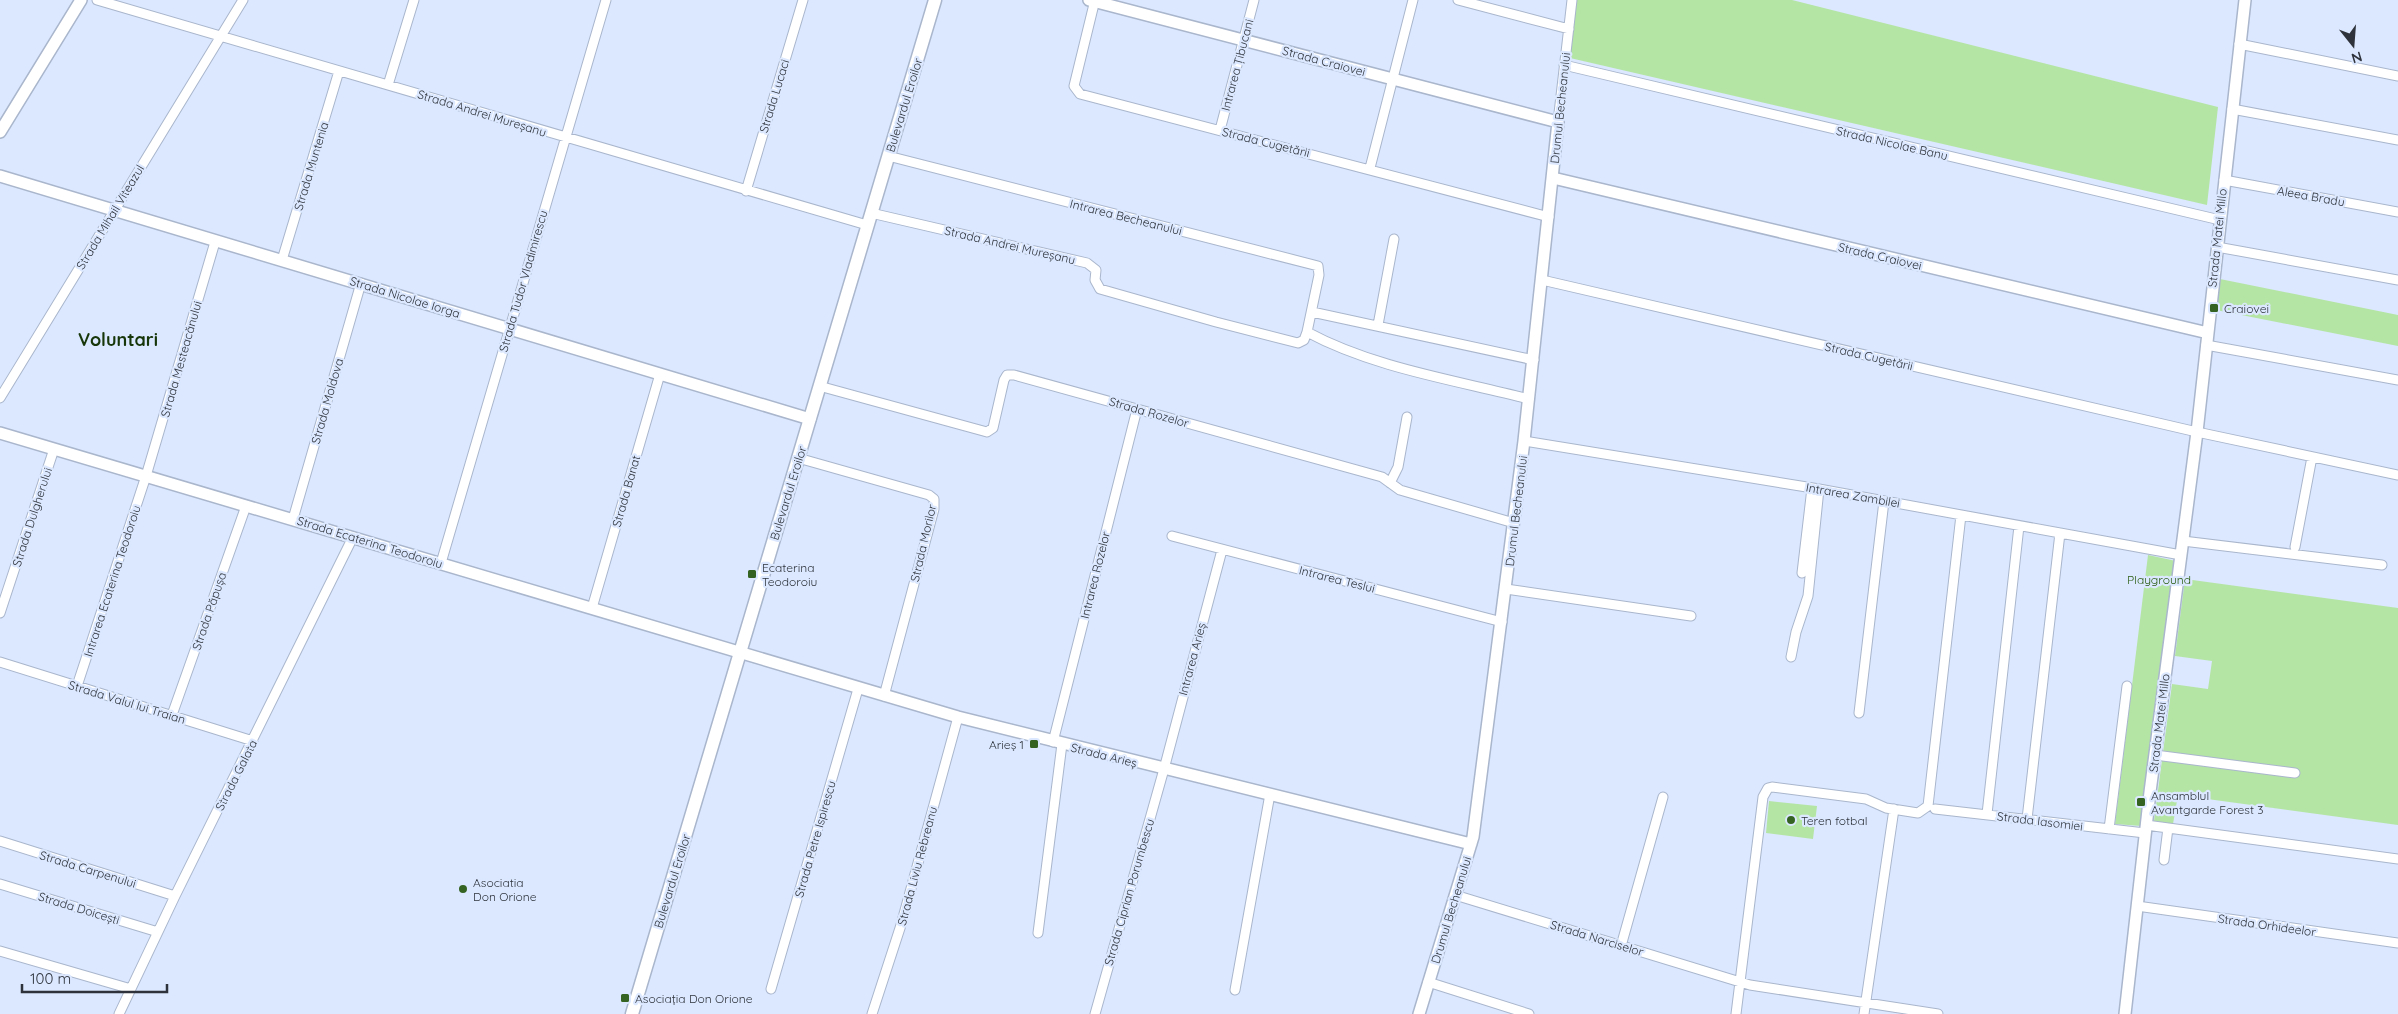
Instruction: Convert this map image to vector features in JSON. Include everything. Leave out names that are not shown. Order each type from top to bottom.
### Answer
[{"type":"main road","name":"Bulevardul Eroilor","points":[[632,1014],[934,0]]},
{"type":"street","points":[[0,132],[81,0]]},
{"type":"street","name":"Strada Andrei Mureșanu","points":[[97,0],[867,226]]},
{"type":"street","name":"Strada Mihail Viteazul","points":[[0,398],[243,0]]},
{"type":"street","points":[[388,85],[414,0]]},
{"type":"street","name":"Strada Tudor Vladimirescu","points":[[441,563],[606,0]]},
{"type":"street","name":"Strada Lucaci","points":[[746,191],[803,0]]},
{"type":"street","name":"Strada Craiovei","points":[[1093,0],[1558,122]]},
{"type":"street","name":"Strada Cugetării","points":[[1093,0],[1074,86],[1075,91],[1080,94],[1370,168],[1548,217]]},
{"type":"street","name":"Intrarea Țibucani","points":[[1220,130],[1254,0]]},
{"type":"street","points":[[1370,168],[1413,0]]},
{"type":"street","points":[[1458,0],[1568,29]]},
{"type":"street","name":"Drumul Becheanului","points":[[1419,1014],[1471,844],[1502,622],[1534,360],[1572,0]]},
{"type":"street","name":"Strada Matei Millo","points":[[2125,1014],[2155,755],[2208,333],[2245,0]]},
{"type":"street","points":[[2239,44],[2398,76]]},
{"type":"street","name":"Strada Nicolae Banu","points":[[1564,65],[2220,220]]},
{"type":"street","name":"Strada Muntenia","points":[[282,260],[339,71]]},
{"type":"street","points":[[2232,109],[2398,140]]},
{"type":"street","name":"Intrarea Becheanului","points":[[888,156],[1318,266],[1319,275],[1307,332]]},
{"type":"street","name":"Strada Nicolae Iorga","points":[[0,176],[810,419]]},
{"type":"street","name":"Strada Craiovei","points":[[1553,178],[2208,333]]},
{"type":"street","name":"Aleea Bradu","points":[[2224,180],[2398,212]]},
{"type":"street","name":"Strada Andrei Mureșanu","points":[[871,212],[1087,263],[1096,270],[1095,280],[1100,289],[1216,322],[1298,343],[1304,340],[1307,332]]},
{"type":"street","points":[[1378,325],[1394,239]]},
{"type":"street","name":"Strada Mesteacănului","points":[[146,476],[215,242]]},
{"type":"street","points":[[2217,247],[2398,280]]},
{"type":"street","name":"Strada Cugetării","points":[[1542,280],[2196,432]]},
{"type":"street","name":"Strada Moldova","points":[[293,519],[361,283]]},
{"type":"street","points":[[1312,312],[1534,360]]},
{"type":"street","points":[[1307,332],[1328,343],[1369,358],[1529,399]]},
{"type":"street","points":[[2206,345],[2398,380]]},
{"type":"street","name":"Strada Banat","points":[[592,608],[660,374]]},
{"type":"street","name":"Strada Rozelor","points":[[819,386],[987,432],[993,428],[1004,380],[1007,376],[1014,374],[1382,477],[1400,490],[1514,523]]},
{"type":"street","name":"Intrarea Rozelor","points":[[1038,933],[1058,743],[1137,409]]},
{"type":"street","points":[[1390,483],[1398,467],[1406,417]]},
{"type":"street","name":"Strada Ecaterina Teodoroiu","points":[[0,432],[592,608],[739,654]]},
{"type":"street","points":[[2196,432],[2398,475]]},
{"type":"street","name":"Intrarea Zambilei","points":[[1524,441],[1815,488],[2181,555]]},
{"type":"street","name":"Strada Dulgherului","points":[[0,614],[54,449]]},
{"type":"street","points":[[2295,547],[2312,457]]},
{"type":"street","name":"Strada Morilor","points":[[798,458],[929,495],[934,499],[934,509],[884,696]]},
{"type":"street","name":"Intrarea Ecaterina Teodoroiu","points":[[77,686],[146,476]]},
{"type":"street","points":[[1802,573],[1815,488]]},
{"type":"street","points":[[1791,656],[1796,632],[1808,596],[1815,488]]},
{"type":"street","points":[[1859,713],[1884,501]]},
{"type":"street","name":"Strada Păpușa","points":[[172,716],[246,506]]},
{"type":"street","points":[[1932,807],[1961,515]]},
{"type":"street","points":[[1986,814],[2019,526]]},
{"type":"street","points":[[2027,819],[2060,533]]},
{"type":"street","name":"Intrarea Teslui","points":[[1172,536],[1502,622]]},
{"type":"street","name":"Strada Galata","points":[[119,1014],[175,896],[353,537]]},
{"type":"street","points":[[2183,541],[2382,565]]},
{"type":"street","name":"Intrarea Arieș","points":[[1164,769],[1222,550]]},
{"type":"street","points":[[1506,589],[1691,616]]},
{"type":"street","name":"Strada Arieș","points":[[739,654],[958,717],[1058,743],[1471,844]]},
{"type":"street","name":"Strada Valul lui Traian","points":[[0,662],[253,741]]},
{"type":"street","points":[[2109,829],[2127,686]]},
{"type":"street","name":"Strada Petre Ispirescu","points":[[771,989],[858,689]]},
{"type":"street","name":"Strada Liviu Rebreanu","points":[[872,1014],[901,925],[958,717]]},
{"type":"street","points":[[2155,755],[2295,773]]},
{"type":"street","name":"Strada Ciprian Porumbescu","points":[[1094,1014],[1164,769]]},
{"type":"street","name":"Strada Iasomiei","points":[[1740,980],[1763,797],[1768,788],[1772,787],[1866,798],[1878,805],[1918,813],[1932,807],[2109,829],[2168,828],[2398,860]]},
{"type":"street","points":[[1235,990],[1270,794]]},
{"type":"street","points":[[1620,946],[1663,797]]},
{"type":"street","points":[[1865,1009],[1894,809]]},
{"type":"street","points":[[2164,860],[2168,828]]},
{"type":"street","name":"Strada Carpenului","points":[[0,841],[175,896]]},
{"type":"street","name":"Strada Doicești","points":[[0,884],[158,932]]},
{"type":"street","name":"Strada Narciselor","points":[[1455,895],[1620,946],[1778,991],[1865,1009],[1938,1014]]},
{"type":"street","name":"Strada Orhideelor","points":[[2137,906],[2398,943]]},
{"type":"street","points":[[0,951],[131,989]]},
{"type":"street","points":[[1736,1014],[1740,980]]},
{"type":"street","points":[[1428,982],[1529,1014]]},
{"type":"green space","points":[[1575,0],[1792,0],[2218,107],[2207,205],[1570,58]]},
{"type":"green space","points":[[2220,279],[2398,315],[2398,346],[2216,310]]},
{"type":"green space","name":"Playground","points":[[2148,555],[2176,561],[2141,826],[2115,824]]},
{"type":"green space","points":[[2185,579],[2398,608],[2398,825],[2178,795],[2173,824],[2154,821],[2172,684],[2208,689],[2212,661],[2175,656]]},
{"type":"green space","name":"Teren fotbal","points":[[1769,801],[1817,806],[1813,839],[1766,833]]},
{"type":"place","name":"Craiovei","points":[[2214,308]]},
{"type":"place","name":"Ecaterina Teodoroiu","points":[[752,574]]},
{"type":"place","name":"Arieș 1","points":[[1034,744]]},
{"type":"place","name":"Ansamblul Avantgarde Forest 3","points":[[2141,802]]},
{"type":"place","name":"Teren fotbal","points":[[1791,820]]},
{"type":"place","name":"Asociatia Don Orione","points":[[463,889]]},
{"type":"place","name":"Asociația Don Orione","points":[[625,998]]},
{"type":"district","name":"Voluntari","points":[[118,339]]}]
